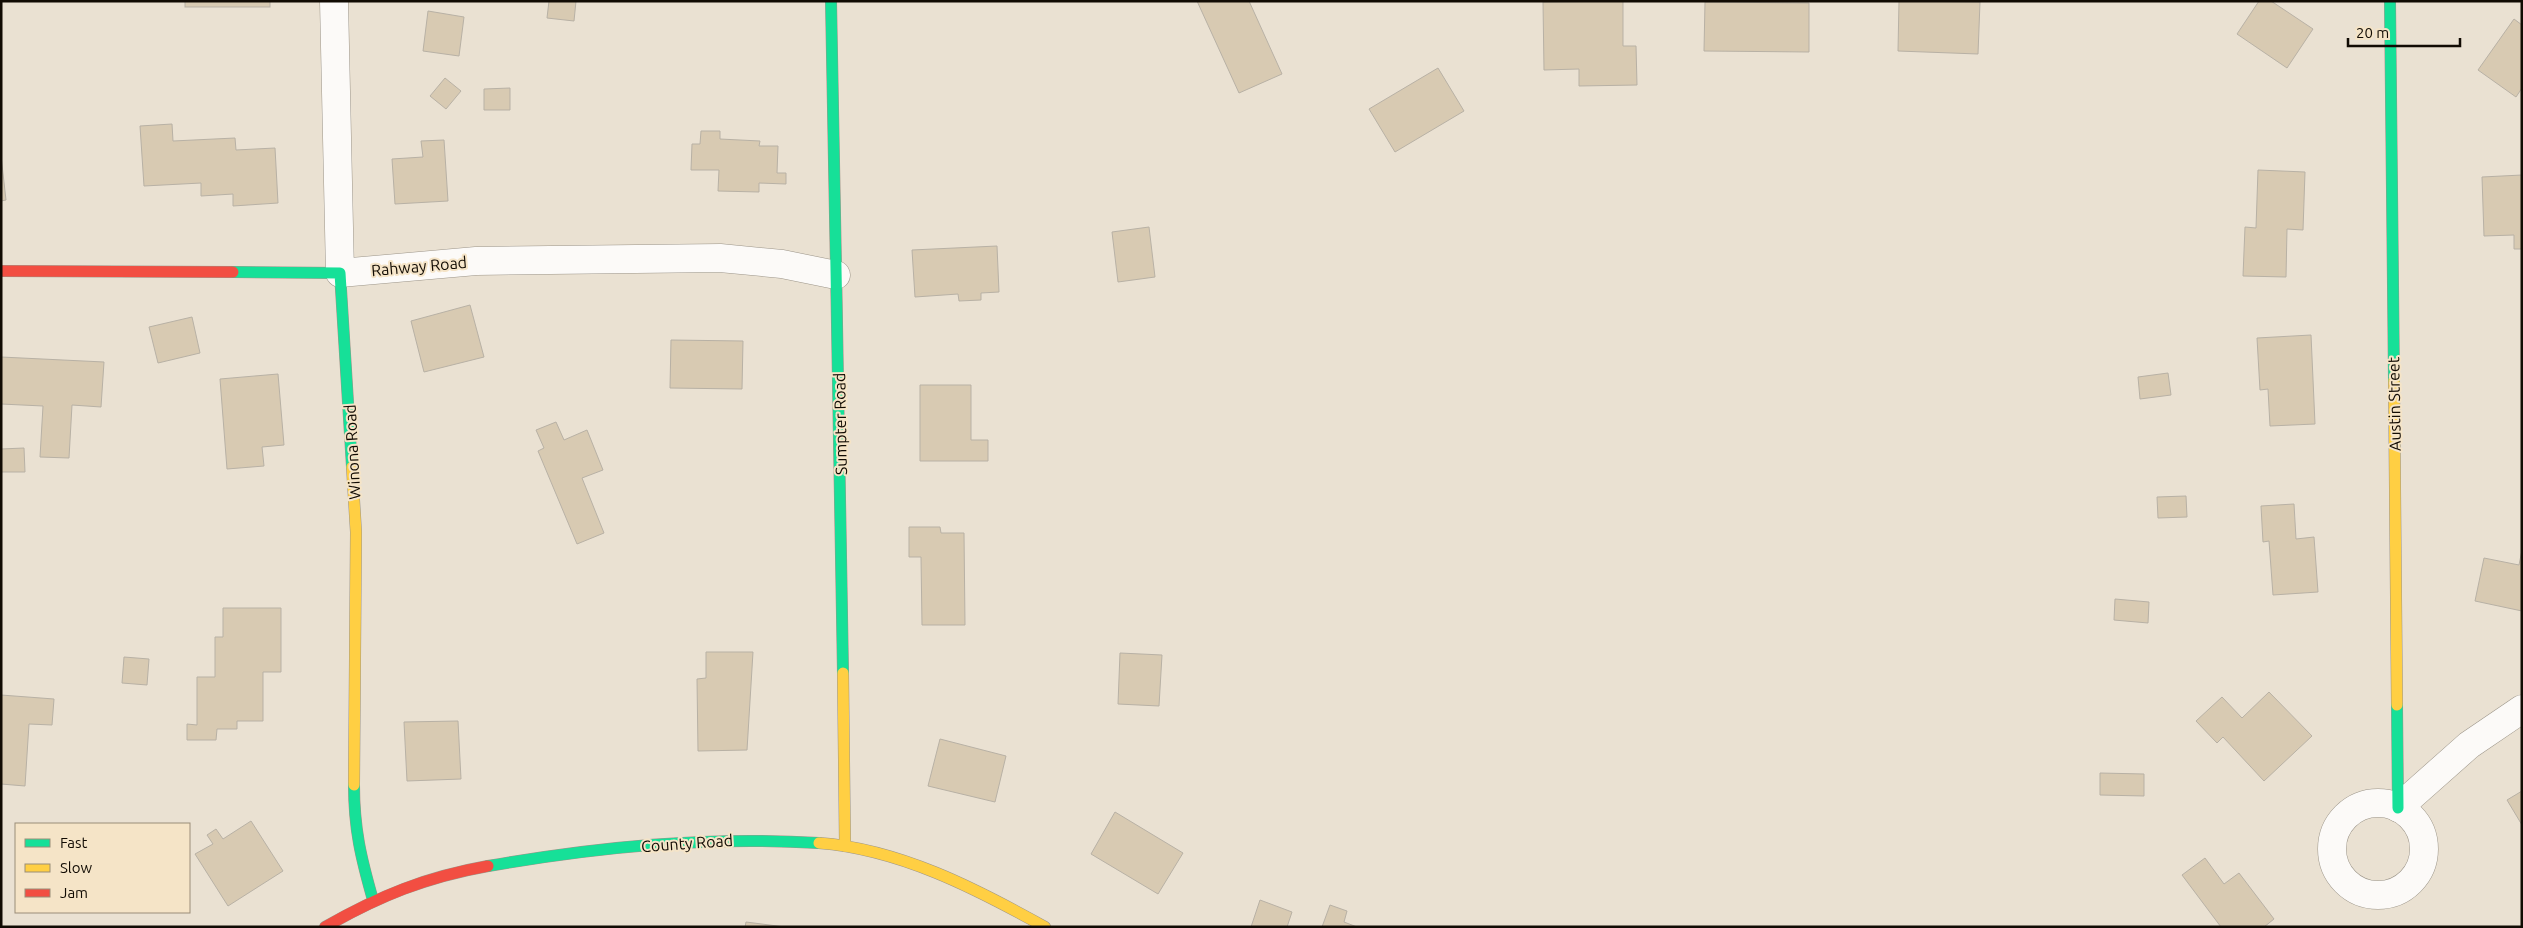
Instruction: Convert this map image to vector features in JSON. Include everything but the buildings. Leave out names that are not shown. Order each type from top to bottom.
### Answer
[{"type":"street","name":"Winona Road","points":[[334,1],[340,273],[356,532],[354,820],[361,859],[373,900]]},
{"type":"street","name":"Sumpter Road","points":[[831,1],[841,428],[845,846]]},
{"type":"street","name":"Austin Street","points":[[2390,1],[2398,808]]},
{"type":"street","name":"Rahway Road","points":[[1,271],[340,273],[476,261],[720,258],[782,264],[836,275]]},
{"type":"street","points":[[2398,808],[2469,746],[2522,708]]},
{"type":"street","name":"County Road","points":[[325,927],[373,900],[421,881],[463,870],[552,855],[680,841],[753,839],[845,846],[912,865],[986,895],[1045,927]]},
{"type":"traffic: fast","points":[[831,1],[843,673]]},
{"type":"traffic: fast","points":[[2390,1],[2394,380]]},
{"type":"traffic: fast","points":[[233,272],[340,273],[352,467]]},
{"type":"traffic: fast","points":[[2397,705],[2398,808]]},
{"type":"traffic: fast","points":[[354,785],[355,816],[359,843],[373,900]]},
{"type":"traffic: fast","points":[[488,866],[570,853],[694,842],[777,841],[819,843]]},
{"type":"traffic: slow","points":[[2394,380],[2397,705]]},
{"type":"traffic: slow","points":[[352,467],[356,532],[354,785]]},
{"type":"traffic: slow","points":[[843,673],[845,846]]},
{"type":"traffic: slow","points":[[819,843],[878,853],[907,862],[964,885],[1045,927]]},
{"type":"traffic: jam","points":[[1,271],[233,272]]},
{"type":"traffic: jam","points":[[325,927],[365,906],[404,889],[444,876],[488,866]]}]
